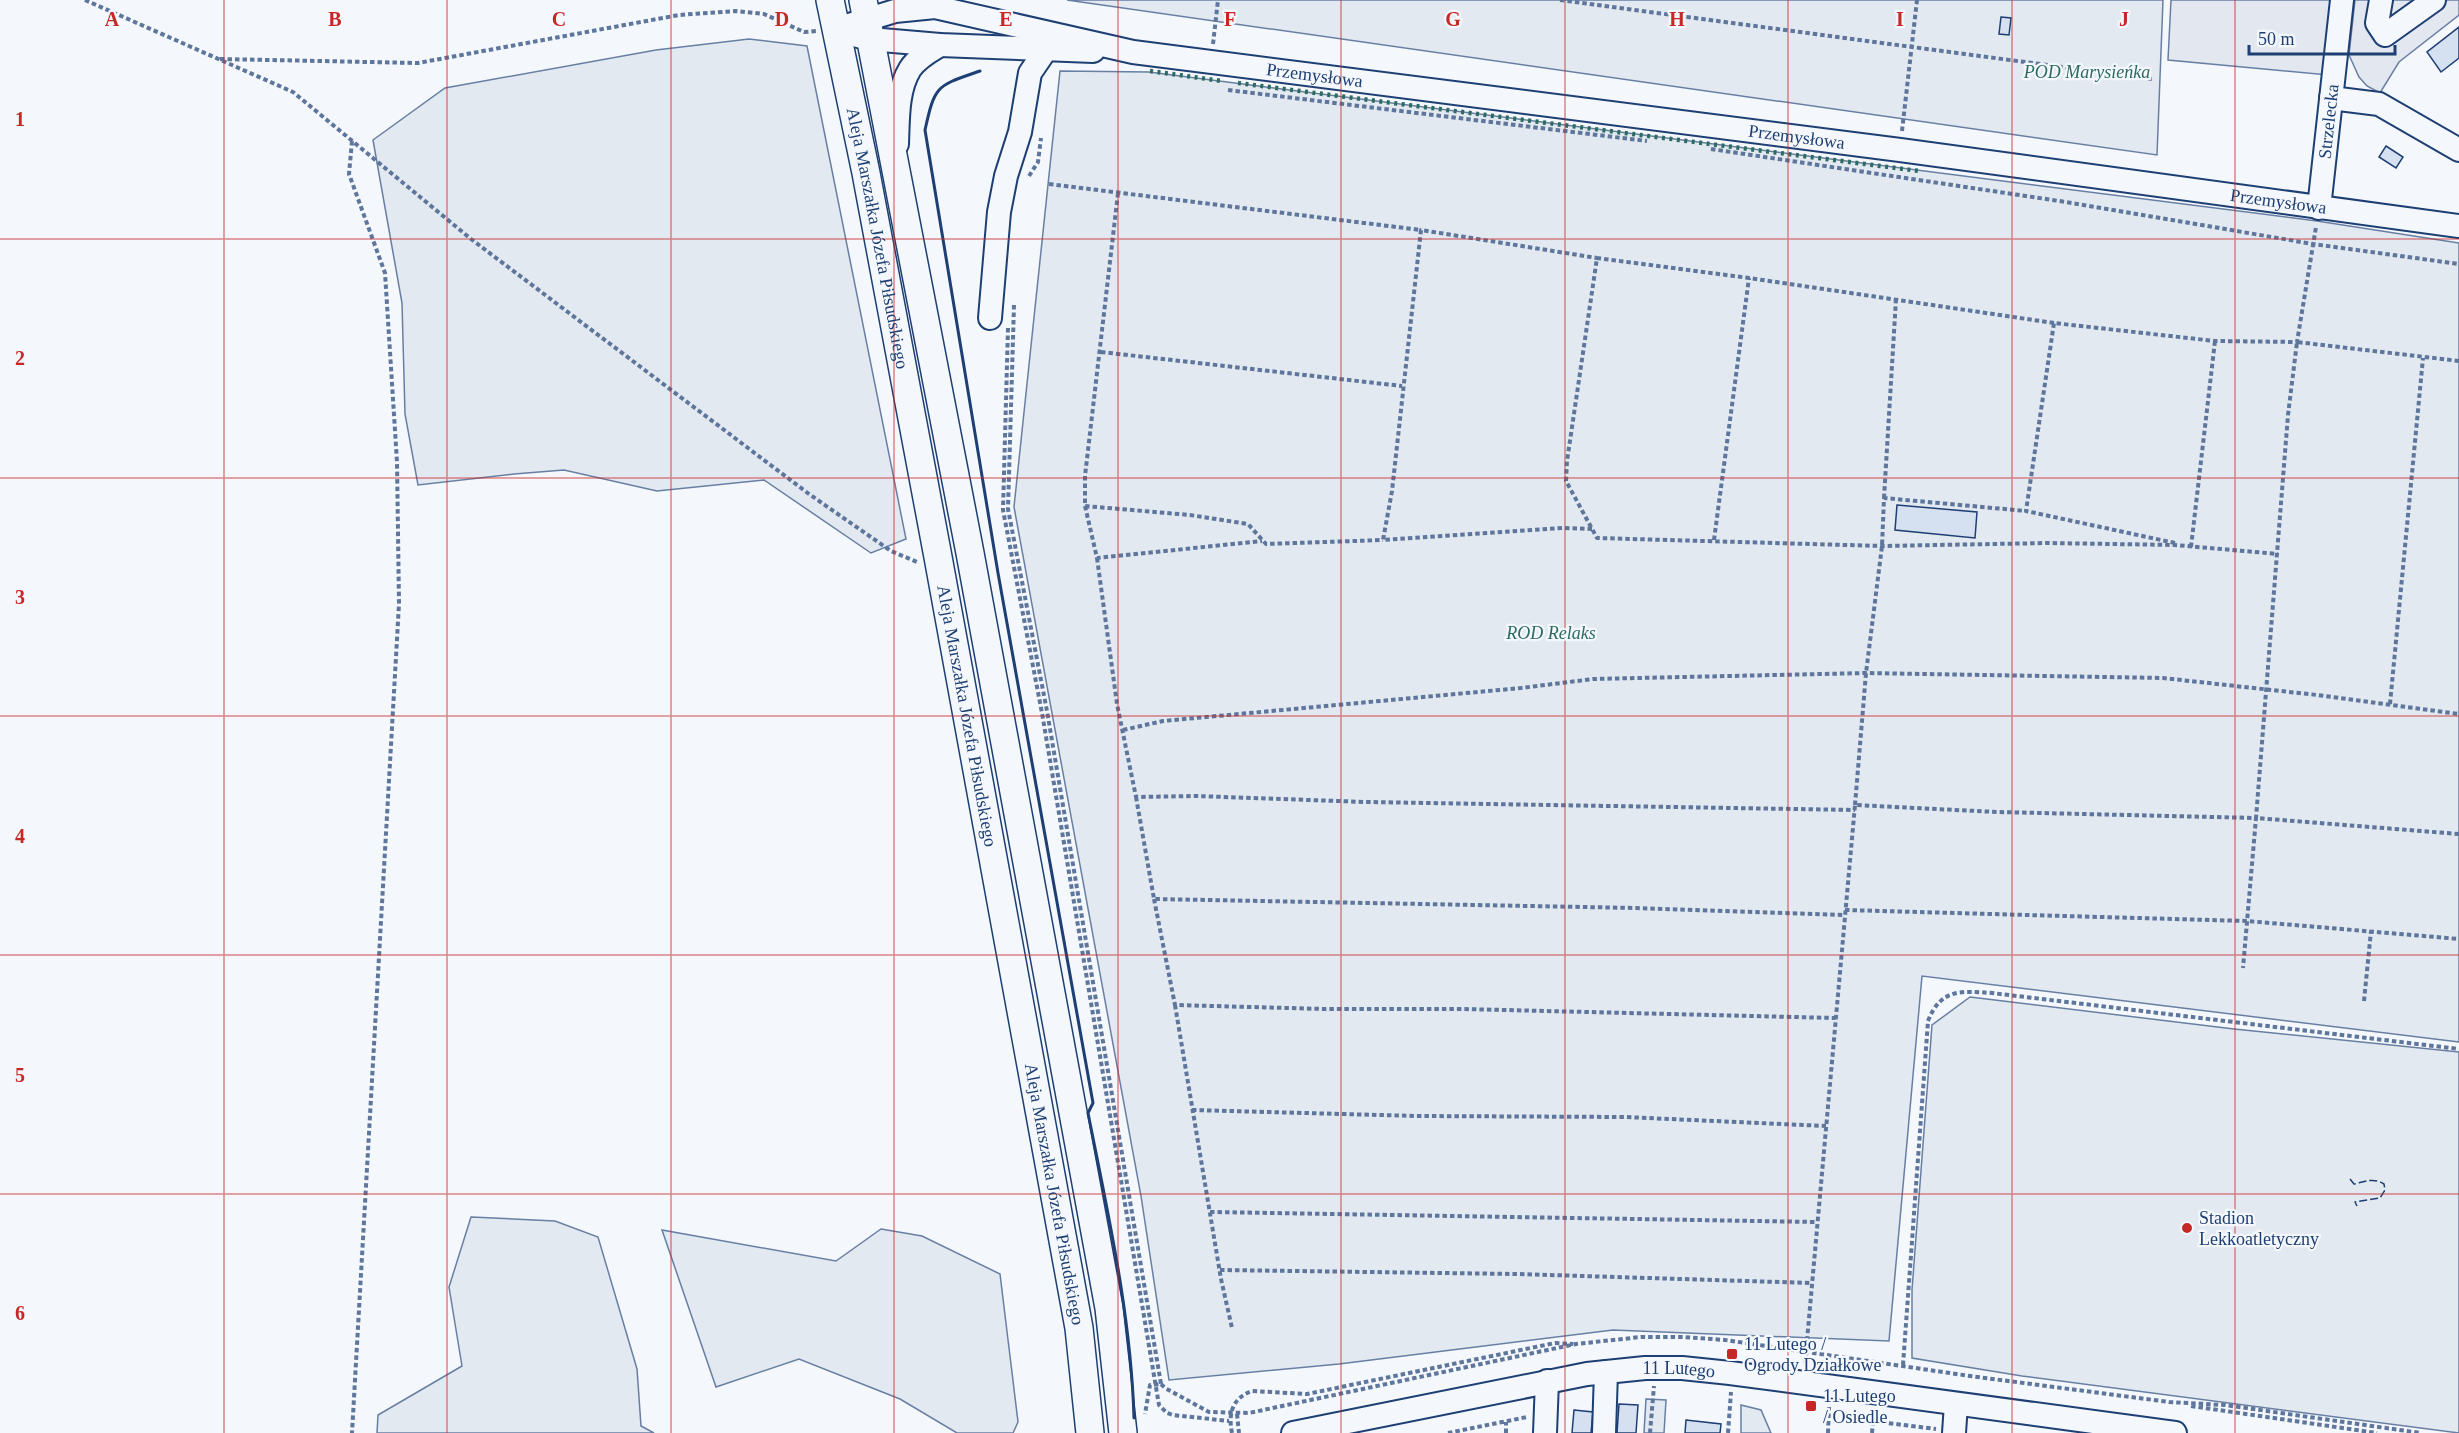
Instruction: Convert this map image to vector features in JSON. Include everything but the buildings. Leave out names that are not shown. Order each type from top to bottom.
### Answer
[{"type":"main road","name":"Aleja Marszałka Józefa Piłsudskiego","points":[[830,0],[866,173],[1079,1328],[1090,1433]]},
{"type":"main road","name":"Aleja Marszałka Józefa Piłsudskiego","points":[[866,20],[972,565],[1107,1296],[1134,1426]]},
{"type":"street","name":"Strzelecka","points":[[2319,208],[2342,0]]},
{"type":"street","points":[[2381,0],[2377,23],[2385,36],[2434,0]]},
{"type":"street","name":"Przemysłowa","points":[[836,29],[895,11],[928,4],[1047,41]]},
{"type":"street","name":"Przemysłowa","points":[[866,20],[940,45],[1047,41],[1900,150],[2459,226]]},
{"type":"street","points":[[990,318],[999,212],[1006,176],[1020,132],[1030,73],[1047,41]]},
{"type":"street","points":[[895,169],[899,100],[905,81],[911,67],[940,45]]},
{"type":"street","points":[[2331,99],[2379,104],[2459,150]]},
{"type":"street","name":"11 Lutego","points":[[1293,1433],[1547,1381],[1644,1368],[1682,1368],[1804,1382],[2160,1432]]},
{"type":"street","points":[[1604,1433],[1606,1372]]},
{"type":"street","points":[[1545,1433],[1547,1381]]},
{"type":"street","points":[[1954,1433],[1956,1404]]},
{"type":"path","points":[[85,0],[292,92],[480,246],[809,494],[891,552],[916,562],[938,557]]},
{"type":"path","points":[[1211,62],[1218,0]]},
{"type":"path","points":[[1560,0],[2152,79]]},
{"type":"path","points":[[1900,150],[1917,0]]},
{"type":"path","points":[[216,58],[418,63],[679,15],[736,11],[764,14],[804,32],[836,29]]},
{"type":"path","points":[[1228,90],[1650,141]]},
{"type":"path","points":[[1024,184],[1038,162],[1043,128]]},
{"type":"path","points":[[1033,159],[1035,137]]},
{"type":"path","points":[[352,141],[349,174],[385,273],[397,462],[399,604],[352,1433]]},
{"type":"path","points":[[1708,148],[2066,202],[2313,244],[2459,264]]},
{"type":"path","points":[[1048,184],[1421,230],[1597,258],[2054,323],[2215,341],[2296,342],[2459,361]]},
{"type":"path","points":[[1118,193],[1085,476],[1085,506],[1097,558],[1117,704],[1175,1005],[1232,1328]]},
{"type":"path","points":[[2243,968],[2268,689],[2288,415],[2296,342],[2319,208]]},
{"type":"path","points":[[1383,540],[1392,491],[1421,230]]},
{"type":"path","points":[[1597,258],[1566,481],[1597,538],[1882,546],[2048,543],[2191,547],[2278,554]]},
{"type":"path","points":[[1714,540],[1749,278]]},
{"type":"path","points":[[1009,297],[1003,510],[1044,725],[1158,1384]]},
{"type":"path","points":[[1804,1382],[1866,673],[1882,546],[1896,299]]},
{"type":"path","points":[[1014,303],[1008,509],[1058,769],[1160,1404],[1167,1413],[1229,1421]]},
{"type":"path","points":[[2026,511],[2054,323]]},
{"type":"path","points":[[2191,547],[2215,341]]},
{"type":"path","points":[[1101,352],[1402,386]]},
{"type":"path","points":[[2390,704],[2422,358]]},
{"type":"path","points":[[1884,498],[2026,511],[2191,547]]},
{"type":"path","points":[[1085,506],[1190,515],[1248,524],[1266,544],[1383,540],[1563,528],[1593,529]]},
{"type":"path","points":[[1097,558],[1263,541]]},
{"type":"path","points":[[1123,730],[1163,722],[1593,680],[1866,673],[2163,678],[2459,714]]},
{"type":"path","points":[[1136,797],[1196,796],[1366,802],[1855,807],[2256,818],[2459,834]]},
{"type":"path","points":[[1154,899],[2247,921],[2459,939]]},
{"type":"path","points":[[2364,1001],[2371,932]]},
{"type":"path","points":[[1903,1365],[1928,1021],[1940,1000],[1955,992],[1992,993],[2459,1049]]},
{"type":"path","points":[[1175,1005],[1835,1018]]},
{"type":"path","points":[[1192,1110],[1418,1116],[1625,1117],[1826,1126]]},
{"type":"path","points":[[1210,1212],[1817,1222]]},
{"type":"path","points":[[1220,1270],[1517,1274],[1812,1283]]},
{"type":"path","points":[[1134,1426],[1150,1385],[1158,1384],[1209,1412],[1238,1414],[1576,1344],[1622,1337],[1683,1337],[1903,1365],[2377,1433]]},
{"type":"path","points":[[1232,1433],[1230,1414],[1238,1399],[1252,1391],[1307,1395],[1555,1343],[1576,1344]]},
{"type":"path","points":[[1650,1433],[1654,1383]]},
{"type":"path","points":[[1728,1433],[1732,1388]]},
{"type":"path","points":[[2160,1432],[2169,1402]]},
{"type":"path","points":[[2169,1402],[2225,1406],[2421,1433]]},
{"type":"path","points":[[1828,1433],[1829,1404]]},
{"type":"path","points":[[1238,1414],[1239,1433]]},
{"type":"path","points":[[1506,1421],[1506,1433]]},
{"type":"path","points":[[1872,1433],[1873,1421]]},
{"type":"green space","name":"POD Marysieńka","points":[[1067,0],[2163,0],[2157,155]]},
{"type":"green space","points":[[749,39],[807,46],[906,539],[871,553],[764,480],[657,491],[564,470],[418,485],[405,414],[402,303],[373,140],[445,88],[656,50]]},
{"type":"green space","name":"ROD Relaks","points":[[1060,71],[1149,72],[2317,221],[2459,243],[2459,1042],[1922,976],[1889,1341],[1613,1330],[1339,1364],[1169,1380],[1141,1196],[1014,507]]},
{"type":"green space","name":"Stadion Lekkoatletyczny","points":[[1970,997],[2234,1029],[2459,1052],[2459,1433],[2022,1376],[1912,1358],[1912,1290],[1932,1025]]},
{"type":"green space","points":[[471,1217],[555,1221],[598,1237],[637,1369],[641,1426],[654,1433],[377,1433],[378,1415],[462,1366],[449,1287]]},
{"type":"green space","points":[[881,1229],[922,1236],[1000,1274],[1018,1422],[1013,1433],[957,1433],[900,1399],[799,1359],[716,1387],[662,1230],[836,1261]]},
{"type":"green space","points":[[1646,1399],[1666,1400],[1664,1433],[1644,1433]]},
{"type":"green space","points":[[1741,1405],[1761,1410],[1771,1433],[1741,1433]]},
{"type":"shaded area","points":[[2171,0],[2334,0],[2328,75],[2168,60]]},
{"type":"shaded area","points":[[2355,0],[2459,0],[2459,15],[2399,62],[2380,93],[2367,86],[2359,77],[2349,55]]},
{"type":"hedge","points":[[1150,71],[1222,81]]},
{"type":"hedge","points":[[1238,83],[1919,171]]},
{"type":"fence","points":[[2350,1179],[2354,1184],[2373,1180],[2384,1184],[2385,1190],[2380,1198],[2355,1202],[2357,1206]]},
{"type":"wall","points":[[980,71],[946,84],[940,89],[932,103],[925,130],[998,573],[1093,1103],[1088,1113],[1111,1227],[1123,1303],[1134,1418]]},
{"type":"place","name":"Stadion Lekkoatletyczny","points":[[2187,1228]]},
{"type":"place","name":"11 Lutego / Ogrody Działkowe","points":[[1732,1354]]},
{"type":"place","name":"11 Lutego / Osiedle","points":[[1811,1406]]}]
